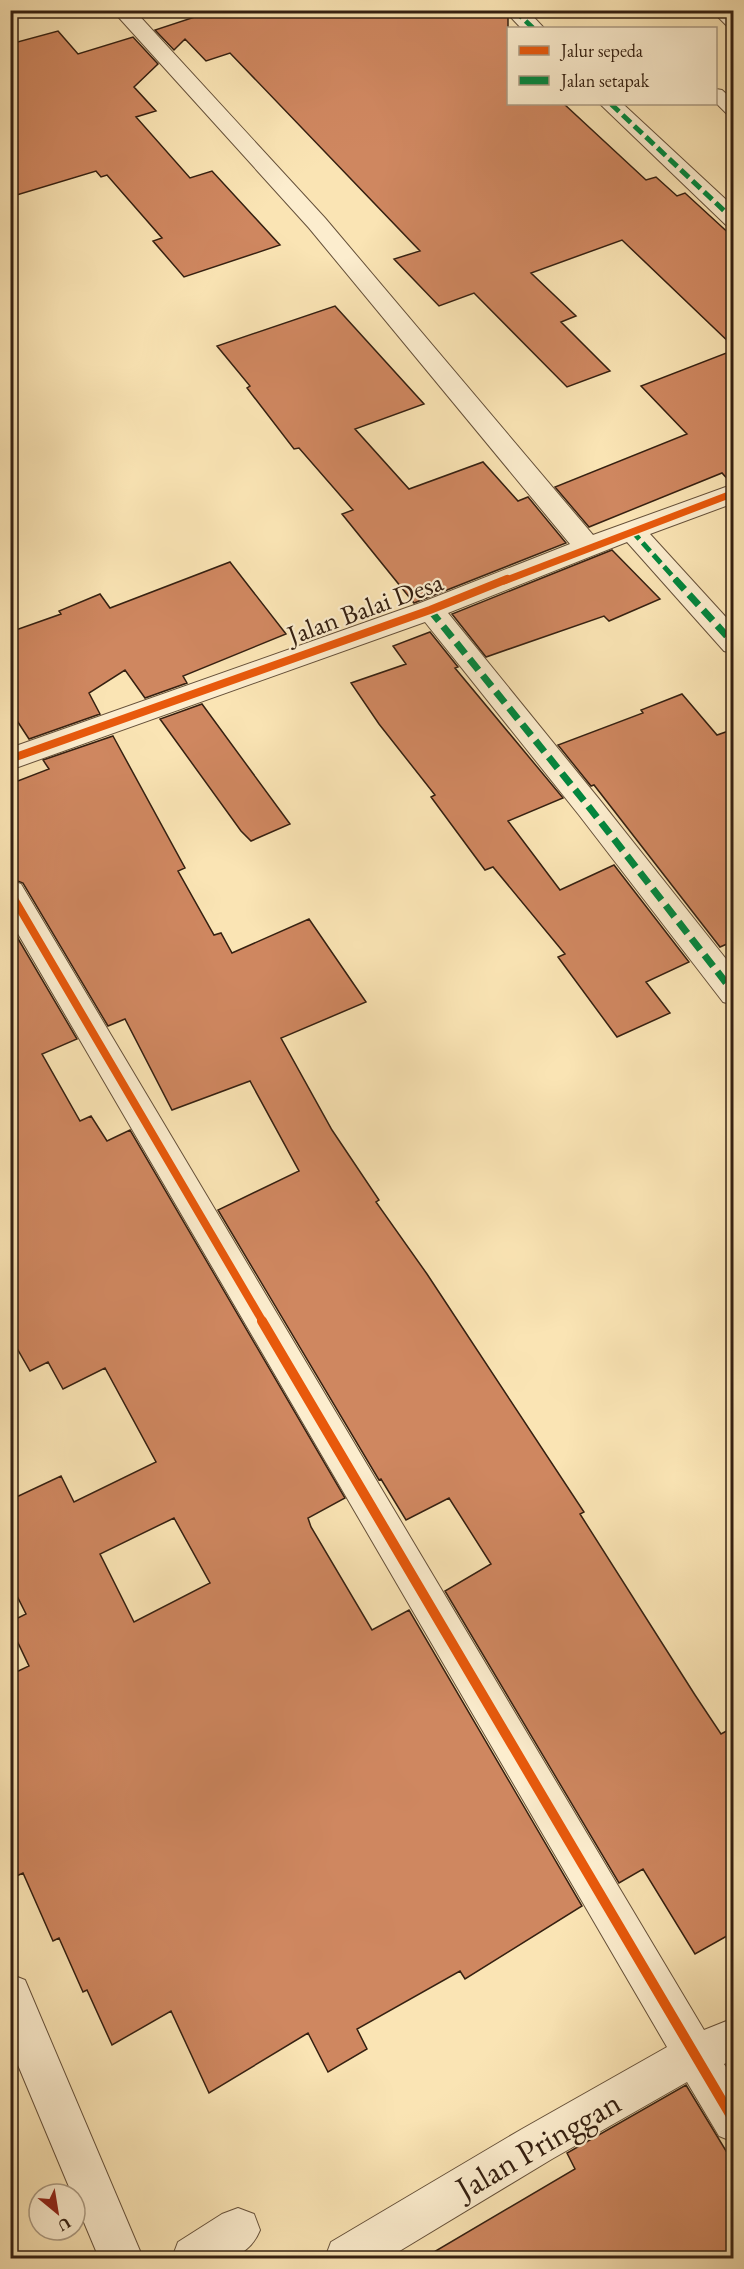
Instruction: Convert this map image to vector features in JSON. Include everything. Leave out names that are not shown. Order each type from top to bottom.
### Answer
[{"type":"street","points":[[122,10],[317,223],[588,547]]},
{"type":"street","points":[[514,10],[532,27]]},
{"type":"street","points":[[611,105],[734,220]]},
{"type":"street","name":"Jalan Balai Desa","points":[[10,759],[430,610],[588,547],[734,494]]},
{"type":"street","points":[[632,531],[734,644]]},
{"type":"street","points":[[430,610],[589,807],[734,993]]},
{"type":"street","points":[[10,892],[734,2121]]},
{"type":"street","points":[[10,1995],[121,2259]]},
{"type":"street","name":"Jalan Pringgan","points":[[347,2259],[537,2144],[694,2055],[734,2039]]},
{"type":"street","points":[[194,2259],[238,2230]]},
{"type":"lane","points":[[719,10],[734,23]]},
{"type":"lane","points":[[717,95],[734,111]]},
{"type":"building","points":[[216,10],[502,10],[508,18],[507,105],[565,105],[646,180],[656,177],[677,196],[685,193],[734,238],[734,347],[622,240],[531,273],[576,316],[561,322],[610,371],[567,387],[474,293],[439,306],[394,259],[420,251],[230,53],[206,61],[185,39],[174,50],[155,30]]},
{"type":"building","points":[[58,31],[78,54],[133,37],[158,64],[134,87],[156,111],[136,117],[190,178],[212,171],[280,245],[184,277],[153,241],[162,238],[107,175],[101,177],[96,171],[10,197],[10,44]]},
{"type":"building","points":[[335,306],[424,404],[355,429],[409,489],[483,462],[518,501],[528,497],[566,543],[414,603],[342,514],[353,510],[299,448],[294,449],[247,388],[250,386],[217,346]]},
{"type":"building","points":[[734,350],[734,482],[731,483],[722,473],[589,527],[555,487],[687,434],[641,386]]},
{"type":"building","points":[[612,550],[660,599],[609,621],[604,616],[486,657],[452,614]]},
{"type":"building","points":[[230,562],[286,634],[183,676],[187,683],[145,698],[125,670],[89,693],[100,714],[29,739],[10,710],[10,632],[61,614],[59,611],[100,594],[110,608]]},
{"type":"building","points":[[430,632],[458,667],[455,668],[563,798],[508,821],[560,890],[614,865],[689,962],[646,982],[670,1013],[617,1037],[558,957],[565,954],[493,867],[485,870],[431,797],[435,795],[379,724],[351,683],[406,664],[393,646]]},
{"type":"building","points":[[682,694],[717,735],[734,729],[734,941],[720,947],[594,785],[591,786],[558,745],[643,713],[641,710]]},
{"type":"building","points":[[202,704],[290,824],[251,841],[241,831],[160,719]]},
{"type":"building","points":[[113,736],[185,868],[178,871],[214,935],[221,933],[232,953],[309,919],[366,1002],[281,1038],[332,1130],[379,1200],[376,1202],[427,1274],[584,1512],[580,1514],[695,1695],[721,1734],[734,1727],[734,1932],[695,1954],[643,1869],[619,1883],[445,1591],[491,1564],[449,1498],[406,1520],[381,1479],[379,1480],[218,1210],[299,1171],[250,1081],[172,1110],[125,1019],[108,1026],[23,883],[10,878],[10,784],[49,769],[43,760]]},
{"type":"building","points":[[10,925],[77,1039],[42,1054],[80,1121],[91,1116],[107,1141],[130,1130],[345,1498],[308,1518],[311,1527],[372,1630],[409,1610],[582,1906],[465,1979],[460,1971],[357,2029],[367,2049],[328,2072],[308,2033],[209,2093],[171,2011],[112,2045],[87,1990],[83,1992],[59,1938],[53,1941],[23,1873],[10,1879],[10,1675],[29,1666],[10,1626],[10,1622],[26,1614],[10,1582],[10,1500],[61,1476],[74,1502],[156,1462],[105,1368],[63,1389],[48,1362],[30,1371],[10,1336]],"holes":[[[174,1518],[210,1583],[134,1622],[100,1554]]]},
{"type":"building","points":[[686,2085],[734,2164],[734,2259],[422,2259],[575,2169],[567,2153]]},
{"type":"marked path","points":[[514,10],[532,27]]},
{"type":"marked path","points":[[612,105],[734,220]]},
{"type":"marked path","points":[[632,531],[734,644]]},
{"type":"marked path","points":[[430,610],[589,807],[734,993]]},
{"type":"cycle path","points":[[10,759],[430,610],[588,547],[734,493]]},
{"type":"cycle path","points":[[10,892],[734,2121]]}]
